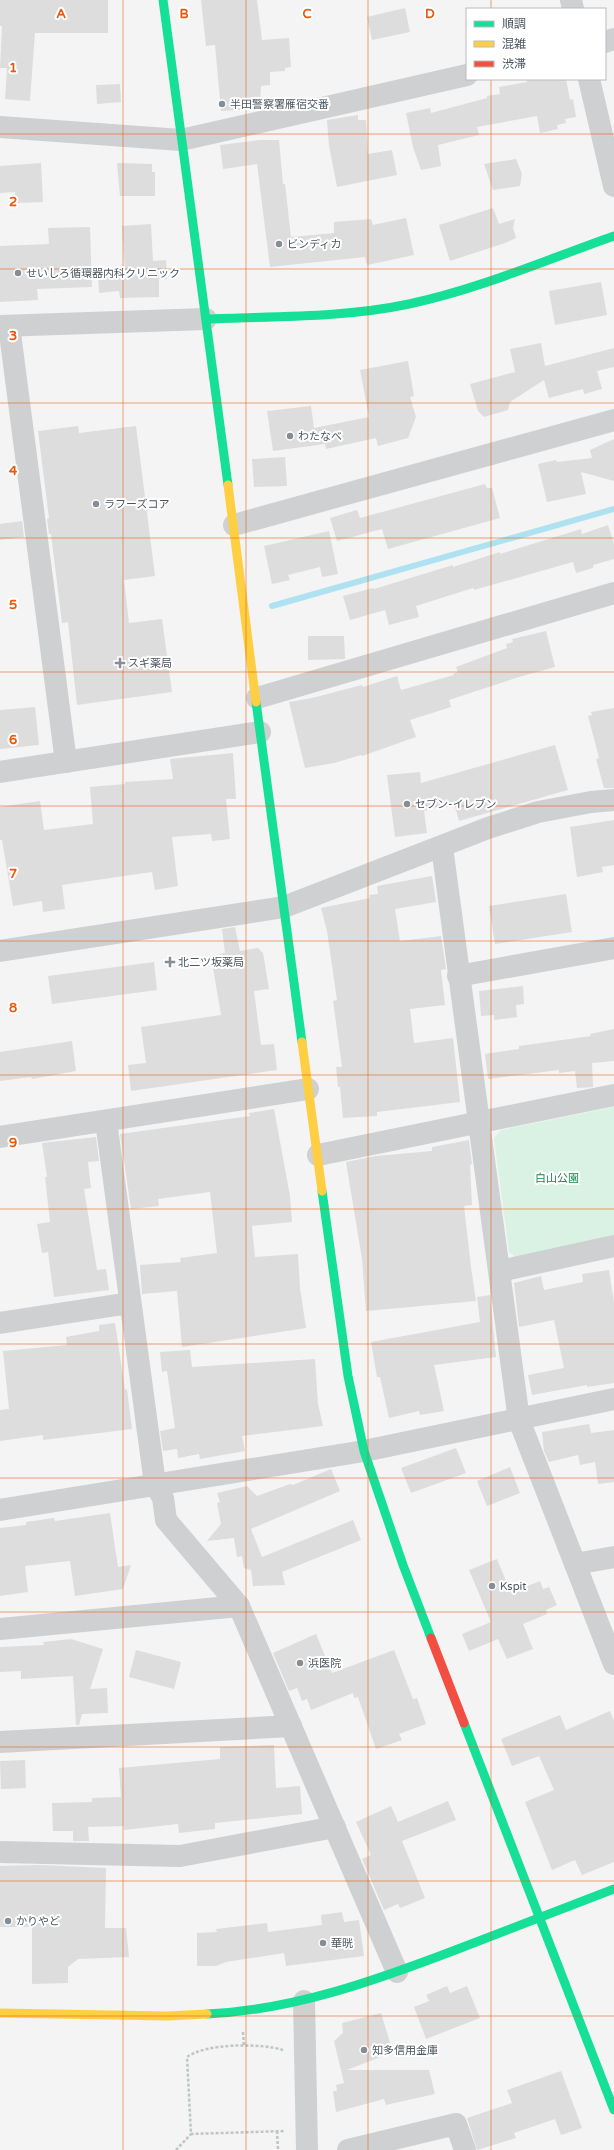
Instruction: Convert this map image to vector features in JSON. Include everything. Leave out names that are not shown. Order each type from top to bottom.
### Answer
[{"type":"street","points":[[163,0],[308,1089],[348,1376],[364,1451],[403,1565],[614,2110]]},
{"type":"street","points":[[0,127],[181,140],[466,75]]},
{"type":"street","points":[[589,80],[614,186]]},
{"type":"street","points":[[66,762],[4,326],[206,319],[356,311],[409,304],[460,290],[614,236]]},
{"type":"street","points":[[234,525],[614,420]]},
{"type":"street","points":[[257,698],[614,593]]},
{"type":"street","points":[[0,772],[260,732]]},
{"type":"street","points":[[0,951],[284,907],[488,828],[538,812],[591,802],[614,800]]},
{"type":"street","points":[[442,847],[458,976],[480,1123],[519,1420],[614,1664]]},
{"type":"street","points":[[458,976],[614,948]]},
{"type":"street","points":[[0,1137],[308,1089]]},
{"type":"street","points":[[318,1155],[614,1095]]},
{"type":"street","points":[[106,1121],[155,1484],[163,1498],[166,1520],[239,1606],[397,1972]]},
{"type":"street","points":[[500,1271],[614,1246]]},
{"type":"street","points":[[0,1323],[130,1303]]},
{"type":"street","points":[[0,1510],[364,1451],[519,1420],[614,1399]]},
{"type":"street","points":[[574,1564],[614,1556]]},
{"type":"street","points":[[0,1629],[239,1606]]},
{"type":"street","points":[[0,1742],[291,1726]]},
{"type":"street","points":[[0,1852],[180,1856],[335,1827]]},
{"type":"street","points":[[0,2012],[167,2016],[231,2013],[304,2002],[397,1972],[614,1889]]},
{"type":"street","points":[[304,2002],[307,2150]]},
{"type":"street","points":[[348,2150],[456,2124],[465,2150]]},
{"type":"path","points":[[243,2031],[244,2046]]},
{"type":"path","points":[[191,2134],[187,2057],[195,2051],[244,2046],[275,2048],[288,2052]]},
{"type":"path","points":[[277,2131],[278,2150]]},
{"type":"path","points":[[176,2150],[191,2134],[290,2131]]},
{"type":"green space","name":"白山公園","points":[[614,1107],[614,1235],[516,1257],[509,1252],[494,1138],[501,1130]]},
{"type":"building","points":[[0,0],[108,0],[108,33],[35,33],[30,101],[5,99],[7,68],[0,68],[2,26],[0,26]]},
{"type":"building","points":[[201,0],[257,0],[262,40],[289,38],[291,67],[285,68],[285,71],[270,72],[270,85],[261,86],[260,105],[255,105],[255,109],[221,111],[215,45],[206,46]]},
{"type":"building","points":[[405,8],[410,32],[372,40],[367,17]]},
{"type":"building","points":[[526,80],[566,80],[570,100],[573,99],[576,117],[565,119],[566,123],[557,125],[558,129],[540,133],[537,116],[477,127],[479,135],[438,145],[441,166],[421,170],[413,147],[406,113],[430,108],[431,113],[487,98],[487,96],[500,94],[499,87],[527,82]]},
{"type":"building","points":[[120,84],[121,102],[97,104],[96,85]]},
{"type":"building","points":[[358,115],[358,120],[366,120],[368,154],[392,150],[397,175],[337,187],[329,146],[327,120]]},
{"type":"building","points":[[259,140],[279,140],[283,184],[285,184],[291,237],[334,233],[334,222],[371,219],[373,225],[406,218],[414,255],[367,265],[365,257],[270,267],[257,164],[223,169],[220,145]]},
{"type":"building","points":[[516,159],[522,174],[520,186],[493,190],[484,164]]},
{"type":"building","points":[[41,163],[43,202],[16,203],[15,192],[0,193],[0,166]]},
{"type":"building","points":[[117,163],[152,164],[152,172],[155,172],[155,196],[120,196]]},
{"type":"building","points":[[493,208],[499,224],[515,219],[513,228],[516,238],[450,261],[439,225]]},
{"type":"building","points":[[151,224],[153,261],[166,260],[167,279],[159,279],[159,297],[120,298],[119,291],[99,293],[98,275],[125,273],[122,226]]},
{"type":"building","points":[[90,227],[92,287],[37,289],[38,300],[0,302],[0,246],[49,244],[48,228]]},
{"type":"building","points":[[601,282],[607,315],[555,325],[549,291]]},
{"type":"building","points":[[541,343],[545,366],[614,348],[614,367],[597,371],[602,389],[584,394],[583,389],[549,398],[544,380],[510,402],[508,410],[484,417],[478,411],[470,384],[515,372],[510,349]]},
{"type":"building","points":[[408,361],[414,396],[410,397],[416,417],[408,438],[378,446],[376,438],[326,449],[325,444],[273,451],[267,411],[311,406],[314,428],[369,417],[360,370]]},
{"type":"building","name":"ラフーズコア","points":[[78,426],[79,433],[136,426],[155,576],[124,580],[129,623],[162,619],[172,692],[77,705],[68,622],[62,623],[51,534],[49,534],[47,519],[49,518],[38,431]]},
{"type":"building","points":[[614,439],[614,481],[581,472],[586,494],[547,502],[538,464],[556,460],[557,462],[592,458],[590,450]]},
{"type":"building","points":[[285,457],[287,486],[254,487],[252,459]]},
{"type":"building","points":[[485,484],[487,488],[492,488],[500,518],[388,549],[382,529],[337,541],[330,518],[357,510],[360,518]]},
{"type":"building","points":[[22,521],[24,537],[0,540],[0,524]]},
{"type":"building","points":[[608,525],[614,544],[614,559],[593,565],[593,568],[576,573],[573,562],[474,590],[473,588],[416,606],[419,617],[389,625],[385,610],[350,620],[343,596],[374,589],[453,565],[453,567],[500,552],[500,554],[581,529],[582,534]]},
{"type":"building","points":[[329,531],[338,574],[322,577],[320,567],[288,575],[290,580],[272,584],[264,546]]},
{"type":"building","points":[[546,631],[555,667],[449,700],[451,707],[410,720],[416,737],[362,756],[305,768],[289,702],[312,698],[362,685],[363,687],[397,676],[401,690],[454,675],[453,674],[458,672],[456,667],[507,648],[506,644],[513,642],[512,639]]},
{"type":"building","points":[[308,636],[344,636],[345,659],[308,660]]},
{"type":"building","points":[[35,707],[39,745],[0,749],[0,710]]},
{"type":"building","points":[[614,708],[614,788],[604,788],[596,759],[599,758],[588,716],[592,715],[591,712]]},
{"type":"building","points":[[555,745],[568,790],[459,821],[454,803],[424,811],[427,833],[395,837],[387,775],[420,772],[421,783]]},
{"type":"building","points":[[233,753],[236,799],[226,799],[230,839],[212,841],[211,834],[172,837],[178,886],[155,890],[152,872],[62,885],[65,909],[43,912],[42,901],[13,906],[2,840],[0,840],[0,807],[40,801],[44,830],[93,824],[90,787],[125,784],[125,782],[173,779],[170,759]]},
{"type":"building","points":[[614,820],[614,865],[602,867],[603,872],[577,877],[570,827]]},
{"type":"building","points":[[432,876],[436,902],[395,909],[400,941],[441,936],[446,969],[441,970],[445,1005],[410,1009],[414,1043],[453,1038],[460,1102],[377,1112],[377,1116],[343,1118],[340,1087],[338,1087],[336,1067],[342,1067],[333,1001],[337,1000],[327,931],[321,908],[370,898],[369,895],[378,894],[377,886]]},
{"type":"building","points":[[566,894],[572,932],[495,944],[489,906]]},
{"type":"building","points":[[235,927],[240,951],[258,948],[263,953],[269,989],[254,991],[261,1045],[274,1044],[277,1070],[131,1091],[128,1065],[146,1063],[141,1027],[221,1015],[211,956],[225,953],[222,929]]},
{"type":"building","points":[[154,962],[157,990],[52,1004],[48,976]]},
{"type":"building","points":[[523,986],[524,1004],[516,1005],[517,1017],[494,1020],[494,1015],[481,1016],[479,991]]},
{"type":"building","points":[[614,1029],[614,1061],[592,1063],[593,1087],[577,1088],[575,1071],[559,1073],[559,1070],[488,1079],[485,1054],[519,1049],[519,1046],[591,1036],[590,1034]]},
{"type":"building","points":[[72,1041],[76,1071],[32,1079],[31,1077],[0,1081],[0,1052]]},
{"type":"building","points":[[274,1109],[290,1196],[292,1222],[252,1226],[255,1257],[298,1254],[300,1288],[306,1328],[182,1347],[177,1291],[142,1294],[140,1265],[181,1262],[180,1258],[217,1253],[210,1192],[158,1199],[159,1206],[131,1209],[120,1134],[250,1116],[249,1113]]},
{"type":"building","points":[[96,1137],[99,1161],[88,1162],[91,1188],[84,1189],[97,1270],[106,1269],[109,1290],[54,1297],[48,1252],[42,1253],[37,1224],[50,1222],[45,1177],[47,1177],[42,1143]]},
{"type":"building","points":[[469,1140],[472,1164],[470,1165],[472,1205],[464,1206],[476,1301],[366,1311],[362,1259],[346,1162],[376,1156],[432,1151],[432,1147]]},
{"type":"building","points":[[609,1270],[614,1302],[614,1383],[587,1387],[587,1385],[532,1395],[528,1375],[564,1368],[554,1320],[519,1327],[514,1283],[541,1276],[544,1290],[583,1282],[582,1274]]},
{"type":"building","points":[[490,1295],[496,1357],[434,1365],[444,1411],[420,1415],[419,1411],[389,1418],[380,1377],[377,1377],[371,1342],[480,1322],[477,1297]]},
{"type":"building","points":[[115,1323],[125,1390],[127,1389],[132,1429],[43,1440],[43,1435],[0,1441],[0,1410],[9,1409],[3,1351],[67,1345],[66,1337],[99,1331],[99,1325]]},
{"type":"building","points":[[190,1350],[192,1367],[315,1359],[318,1404],[323,1426],[242,1436],[245,1451],[200,1459],[199,1454],[178,1458],[177,1449],[163,1451],[160,1431],[175,1428],[167,1371],[162,1372],[160,1352]]},
{"type":"building","points":[[589,1424],[591,1433],[614,1430],[614,1482],[598,1484],[595,1462],[580,1465],[578,1455],[549,1462],[544,1451],[542,1432]]},
{"type":"building","points":[[456,1448],[466,1473],[411,1493],[401,1468]]},
{"type":"building","points":[[510,1467],[520,1493],[487,1506],[477,1481]]},
{"type":"building","points":[[331,1469],[340,1491],[251,1529],[262,1557],[353,1520],[361,1540],[282,1572],[285,1585],[253,1586],[251,1570],[244,1568],[242,1556],[237,1557],[234,1538],[207,1541],[221,1524],[217,1503],[220,1502],[217,1493],[247,1486],[257,1496],[290,1484],[293,1485]]},
{"type":"building","points":[[110,1513],[118,1567],[131,1565],[123,1589],[75,1596],[70,1561],[25,1566],[28,1592],[0,1596],[0,1528],[26,1525],[26,1522],[54,1518],[55,1521]]},
{"type":"building","points":[[497,1559],[511,1593],[540,1581],[543,1589],[549,1587],[557,1605],[546,1610],[547,1614],[523,1624],[533,1649],[507,1659],[498,1639],[469,1651],[462,1634],[491,1622],[469,1570]]},
{"type":"building","points":[[316,1634],[332,1673],[394,1650],[413,1699],[417,1698],[426,1724],[399,1734],[402,1740],[376,1749],[358,1697],[354,1698],[353,1693],[311,1710],[307,1699],[302,1701],[297,1688],[289,1691],[273,1653]]},
{"type":"building","points":[[71,1639],[103,1649],[90,1689],[107,1688],[108,1713],[82,1714],[79,1725],[76,1725],[73,1676],[21,1679],[21,1671],[0,1672],[0,1647],[44,1645],[43,1642]]},
{"type":"building","points":[[136,1650],[181,1662],[174,1689],[129,1677]]},
{"type":"building","points":[[610,1711],[614,1721],[614,1862],[582,1875],[575,1860],[552,1870],[525,1802],[554,1790],[539,1756],[512,1766],[501,1739],[560,1715],[566,1730]]},
{"type":"building","points":[[274,1745],[276,1788],[300,1786],[302,1814],[215,1823],[215,1829],[179,1833],[178,1824],[124,1830],[124,1826],[88,1827],[89,1841],[73,1841],[73,1831],[53,1831],[52,1803],[92,1802],[92,1798],[121,1797],[119,1768],[220,1759],[220,1747]]},
{"type":"building","points":[[25,1760],[26,1788],[1,1789],[0,1761]]},
{"type":"building","points":[[448,1801],[456,1820],[402,1841],[425,1898],[400,1908],[398,1904],[384,1910],[362,1859],[371,1855],[356,1822],[391,1806],[398,1822]]},
{"type":"building","points":[[40,1865],[106,1868],[105,1928],[126,1928],[129,1957],[78,1959],[68,1967],[68,1983],[32,1984],[32,1927],[0,1927],[0,1866]]},
{"type":"building","points":[[342,1912],[344,1922],[359,1920],[364,1956],[286,1966],[284,1953],[226,1962],[216,1966],[197,1966],[197,1933],[217,1932],[216,1929],[267,1923],[268,1932],[322,1925],[321,1915]]},
{"type":"building","points":[[447,1986],[450,1993],[467,1986],[480,2018],[426,2039],[414,2007],[429,2001],[426,1995]]},
{"type":"building","points":[[381,2013],[393,2052],[347,2070],[429,2070],[435,2094],[386,2105],[384,2099],[336,2112],[333,2091],[337,2091],[336,2085],[344,2083],[334,2041],[343,2033],[342,2023]]},
{"type":"building","points":[[561,2071],[582,2128],[561,2135],[555,2119],[514,2133],[516,2138],[477,2150],[467,2118],[512,2103],[507,2090]]},
{"type":"waterway","points":[[272,606],[614,509]]},
{"type":"traffic: fast","points":[[163,0],[228,485]]},
{"type":"traffic: fast","points":[[206,319],[333,314],[384,309],[409,304],[435,298],[487,282],[614,236]]},
{"type":"traffic: fast","points":[[256,702],[302,1042]]},
{"type":"traffic: fast","points":[[322,1191],[348,1376],[364,1451],[403,1565],[431,1638]]},
{"type":"traffic: fast","points":[[464,1723],[614,2110]]},
{"type":"traffic: fast","points":[[207,2014],[272,2007],[335,1992],[428,1961],[614,1889]]},
{"type":"traffic: slow","points":[[228,485],[256,702]]},
{"type":"traffic: slow","points":[[302,1042],[322,1191]]},
{"type":"traffic: slow","points":[[0,2013],[167,2016],[207,2014]]},
{"type":"traffic: jam","points":[[431,1638],[464,1723]]},
{"type":"place","name":"半田警察署雁宿交番","points":[[222,104]]},
{"type":"place","name":"ビンディカ","points":[[279,244]]},
{"type":"place","name":"せいしろ循環器内科クリニック","points":[[18,273]]},
{"type":"place","name":"わたなべ","points":[[290,436]]},
{"type":"place","name":"ラフーズコア","points":[[96,504]]},
{"type":"place","name":"スギ薬局","points":[[120,663]]},
{"type":"place","name":"セブン-イレブン","points":[[407,804]]},
{"type":"place","name":"北二ツ坂薬局","points":[[170,962]]},
{"type":"place","name":"Kspit","points":[[492,1586]]},
{"type":"place","name":"浜医院","points":[[300,1663]]},
{"type":"place","name":"かりやど","points":[[8,1921]]},
{"type":"place","name":"華晄","points":[[323,1943]]},
{"type":"place","name":"知多信用金庫","points":[[364,2050]]}]
